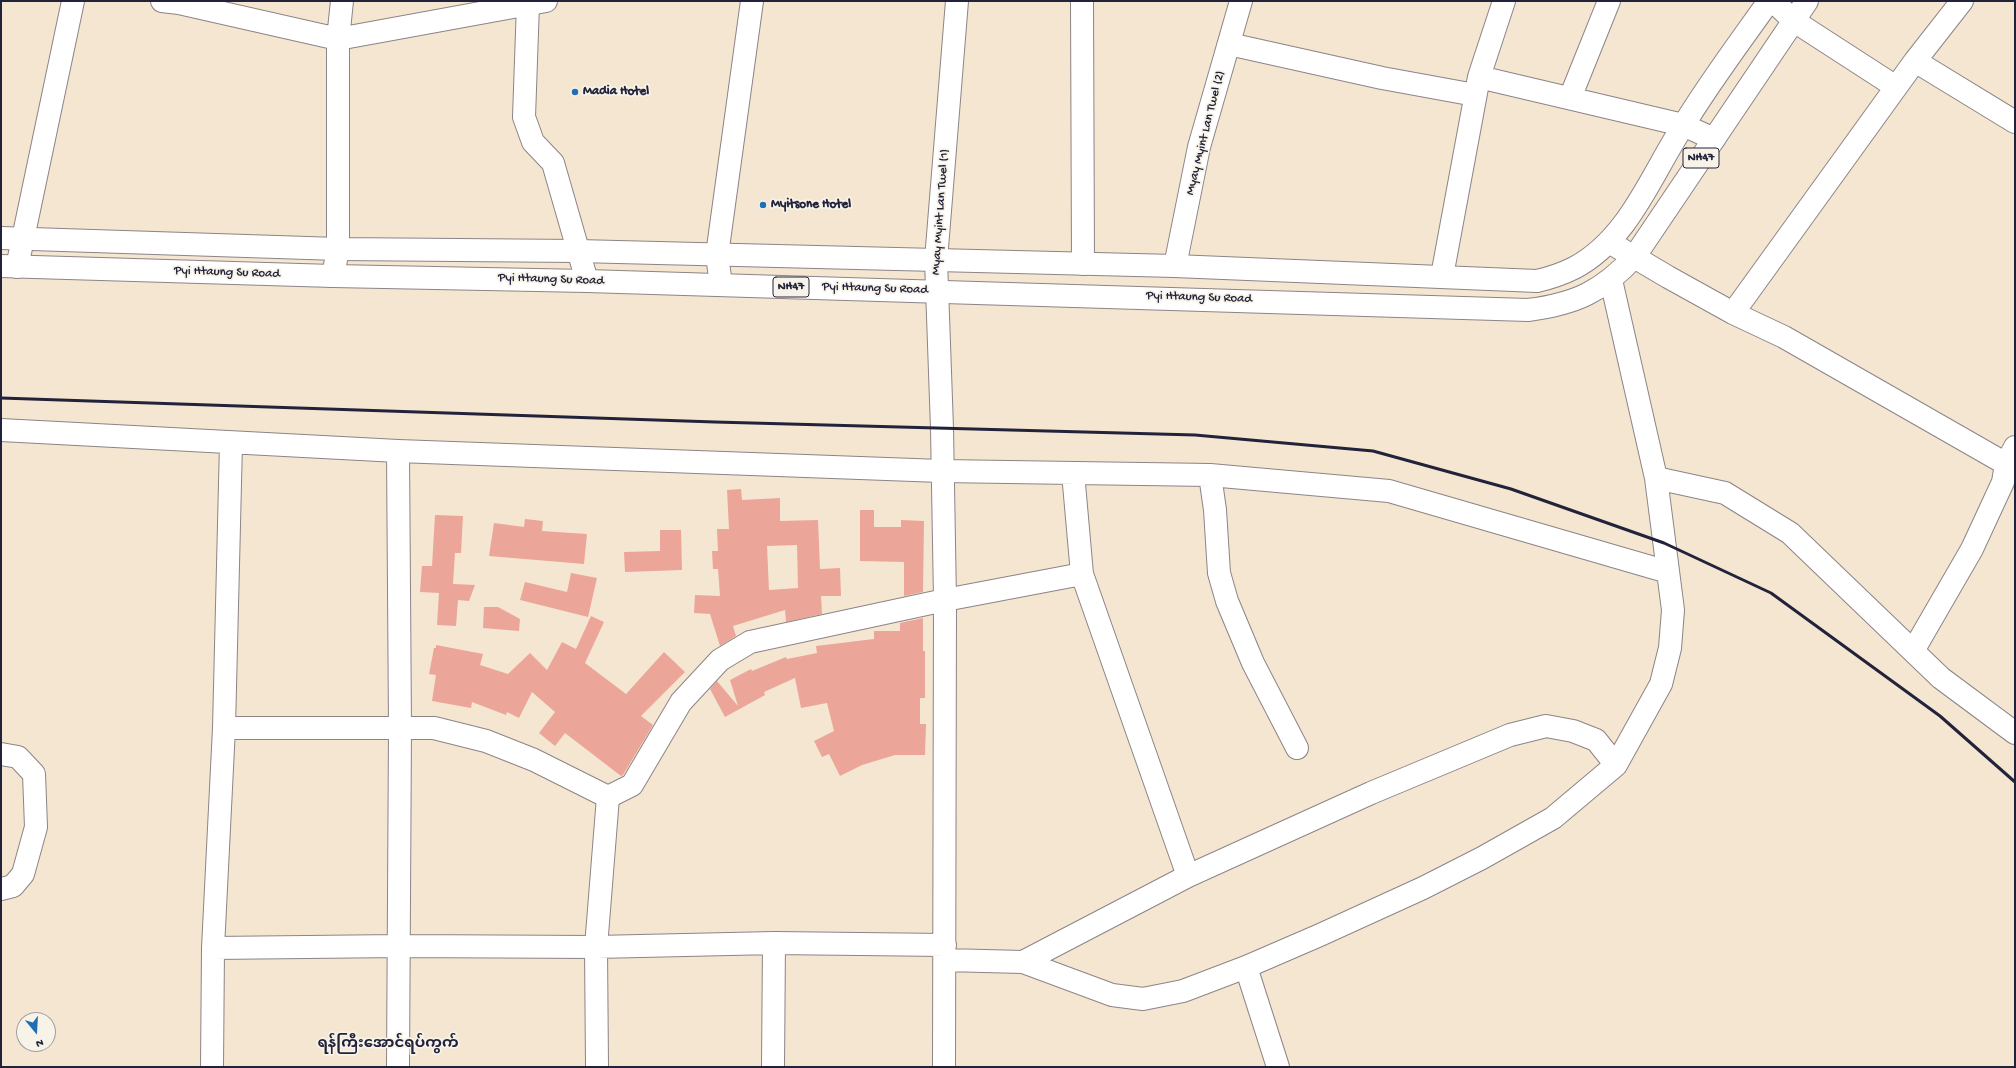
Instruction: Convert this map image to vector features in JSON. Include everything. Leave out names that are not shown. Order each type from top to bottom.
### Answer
[{"type":"main road","points":[[9,267],[23,239],[73,1]]},
{"type":"main road","points":[[333,276],[338,249],[338,39],[342,1]]},
{"type":"main road","points":[[721,284],[717,255],[752,1]]},
{"type":"main road","name":"Myay Myint Lan Twel (1)","points":[[944,1067],[945,600],[942,428],[936,260],[957,1]]},
{"type":"main road","points":[[1082,1],[1083,264]]},
{"type":"main road","name":"Myay Myint Lan Twel (2)","points":[[1175,266],[1199,147],[1241,1]]},
{"type":"main road","points":[[1442,276],[1477,86],[1504,1]]},
{"type":"main road","points":[[1570,98],[1609,1]]},
{"type":"main road","name":"NH47","points":[[1,238],[338,249],[578,251],[1175,266],[1537,281],[1561,274],[1584,262],[1609,242],[1628,217],[1683,125],[1769,1]]},
{"type":"main road","points":[[1773,1],[1794,21],[1896,88]]},
{"type":"main road","name":"NH47","points":[[1611,280],[1635,256],[1807,1]]},
{"type":"main road","points":[[1733,313],[1915,61],[1962,1]]},
{"type":"main road","points":[[174,2],[338,39],[537,2],[524,117],[534,142],[553,163],[587,281]]},
{"type":"main road","points":[[1229,44],[1382,78],[1477,86],[1570,98],[1683,125],[1714,139]]},
{"type":"main road","points":[[1915,61],[2015,122]]},
{"type":"main road","points":[[1609,242],[1733,313],[1784,337],[2012,460],[1972,549],[1913,651]]},
{"type":"main road","points":[[175,272],[176,244]]},
{"type":"main road","points":[[457,250],[458,277]]},
{"type":"main road","name":"Pyi Htaung Su Road","points":[[9,267],[333,276],[458,277],[721,284],[1386,304],[1528,310],[1555,306],[1579,298],[1611,280]]},
{"type":"main road","points":[[1226,299],[1231,268]]},
{"type":"main road","points":[[1386,304],[1392,274]]},
{"type":"main road","points":[[213,948],[596,946],[774,943],[945,952],[1023,962],[1112,996],[1143,999],[1183,991],[1246,967],[1423,888],[1482,858],[1553,818],[1616,765],[1661,684],[1670,648],[1673,610],[1656,478],[1611,280]]},
{"type":"main road","points":[[1,430],[398,451],[942,471],[1210,475],[1389,490],[1668,572]]},
{"type":"main road","points":[[212,1067],[213,948],[224,728],[231,443]]},
{"type":"main road","points":[[398,451],[400,728],[398,1067]]},
{"type":"main road","points":[[1073,473],[1082,574],[1188,876]]},
{"type":"main road","points":[[1210,475],[1216,510],[1219,573],[1227,601],[1253,663],[1297,748]]},
{"type":"main road","points":[[1656,478],[1725,493],[1790,534],[1941,678],[2015,733]]},
{"type":"main road","points":[[608,797],[632,785],[681,702],[720,660],[750,642],[945,600],[1082,574]]},
{"type":"main road","points":[[1023,962],[1188,876],[1371,793],[1510,735],[1546,726],[1573,731],[1596,740],[1616,765]]},
{"type":"main road","points":[[224,728],[434,728],[486,741],[541,763],[608,797]]},
{"type":"main road","points":[[1,754],[18,757],[34,774],[36,827],[23,874],[13,886],[1,889]]},
{"type":"main road","points":[[597,1067],[596,946],[608,797]]},
{"type":"main road","points":[[773,1067],[774,943]]},
{"type":"main road","points":[[1246,967],[1278,1067]]},
{"type":"building","points":[[741,489],[742,500],[780,498],[780,521],[818,520],[820,569],[840,568],[841,596],[821,596],[822,614],[786,622],[785,610],[733,626],[736,636],[720,646],[710,614],[694,613],[695,595],[720,596],[718,569],[713,569],[712,551],[718,551],[717,529],[729,529],[727,490]],"holes":[[[797,545],[798,588],[769,590],[767,546]]]},
{"type":"building","points":[[860,510],[874,510],[874,527],[901,527],[901,520],[924,521],[923,592],[904,596],[904,562],[860,561]]},
{"type":"building","points":[[435,515],[463,516],[461,553],[455,553],[453,584],[475,585],[469,601],[458,600],[456,626],[437,625],[439,593],[420,592],[422,566],[432,566]]},
{"type":"building","points":[[525,519],[543,521],[542,531],[587,534],[584,564],[489,556],[494,523],[524,527]]},
{"type":"building","points":[[660,530],[681,530],[682,570],[625,572],[624,552],[660,551]]},
{"type":"building","points":[[571,573],[597,578],[588,617],[520,600],[525,582],[567,592]]},
{"type":"building","points":[[484,607],[498,607],[520,619],[519,631],[483,628]]},
{"type":"building","points":[[591,616],[604,622],[585,663],[626,694],[664,652],[685,672],[641,716],[653,725],[623,775],[621,776],[565,733],[555,746],[539,733],[555,712],[532,692],[519,718],[507,712],[506,715],[472,702],[471,708],[432,701],[436,675],[429,674],[434,648],[436,648],[436,645],[483,654],[480,665],[508,674],[530,653],[547,670],[562,642],[576,649]]},
{"type":"building","points":[[923,618],[925,698],[920,698],[920,724],[926,724],[925,755],[895,755],[862,765],[840,776],[829,754],[822,757],[814,741],[834,731],[827,703],[801,708],[795,678],[764,692],[765,695],[725,717],[710,689],[717,681],[738,706],[730,680],[751,669],[752,671],[786,657],[787,659],[817,653],[816,646],[874,639],[874,631],[900,631],[900,623]]},
{"type":"railway","points":[[1,398],[715,422],[1195,435],[1373,451],[1511,489],[1664,543],[1771,593],[1940,716],[2015,782]]},
{"type":"place","name":"Madia Hotel","points":[[575,92]]},
{"type":"place","name":"Myitsone Hotel","points":[[763,205]]},
{"type":"district","name":"ရန်ကြီးအောင်ရပ်ကွက်","points":[[388,1045]]}]
